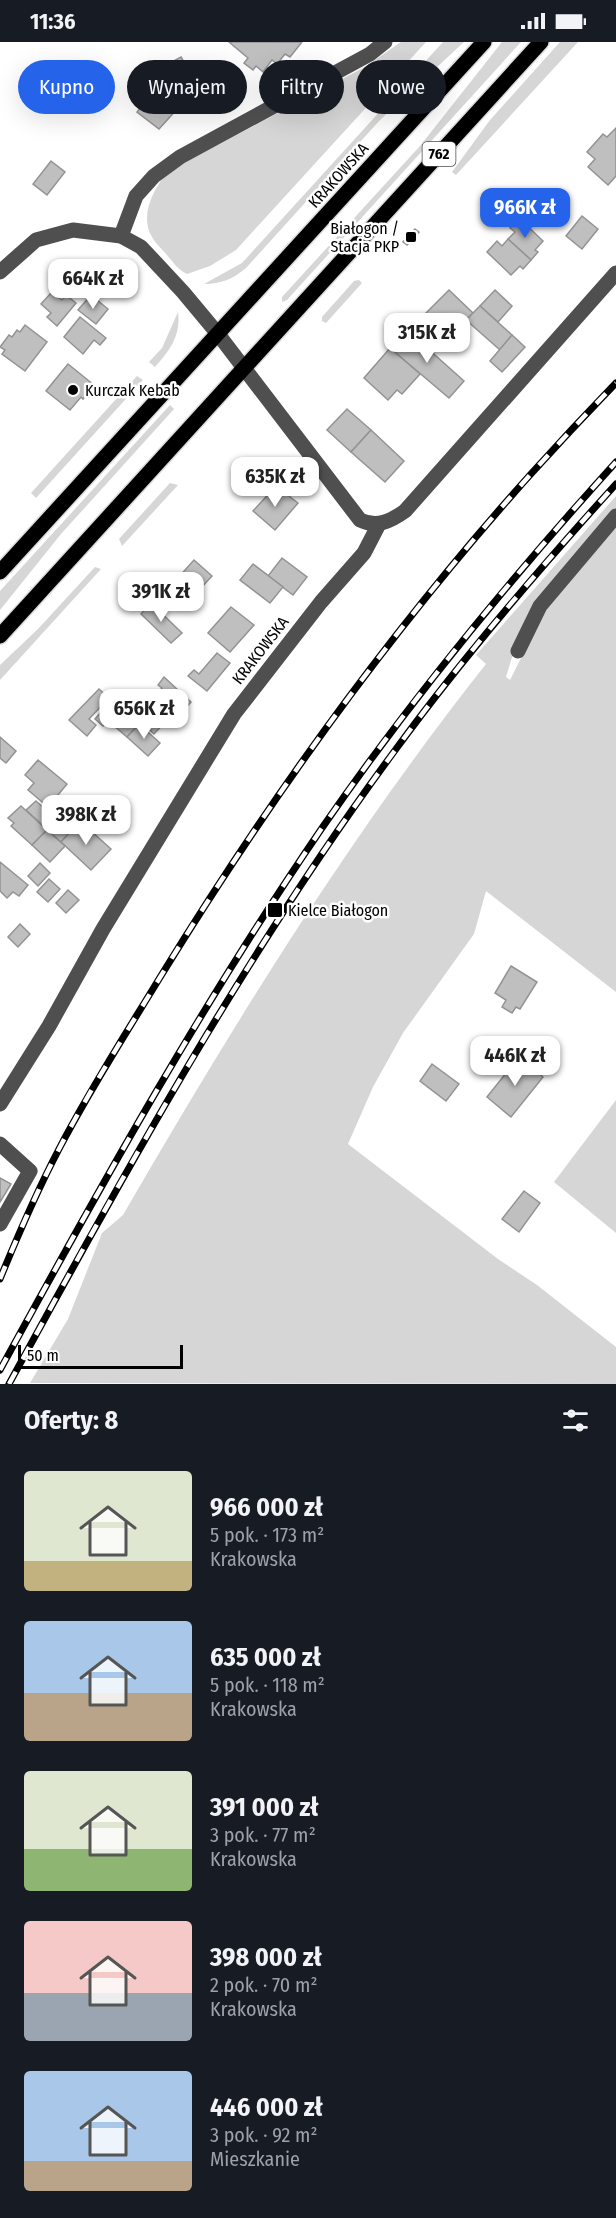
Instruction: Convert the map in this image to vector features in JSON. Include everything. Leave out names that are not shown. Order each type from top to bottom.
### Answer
[{"type":"main road","name":"KRAKOWSKA","points":[[0,572],[484,42]]},
{"type":"main road","name":"762","points":[[0,636],[541,42]]},
{"type":"street","points":[[121,237],[136,196],[154,176],[180,157],[370,54],[385,42]]},
{"type":"street","points":[[0,272],[36,240],[73,230],[121,237],[141,248],[183,292],[218,334],[360,520],[369,524],[379,524],[405,511],[616,273]]},
{"type":"street","points":[[518,651],[540,606],[616,516]]},
{"type":"street","name":"KRAKOWSKA","points":[[0,1104],[234,714],[321,602],[364,553],[379,524]]},
{"type":"street","points":[[0,1144],[30,1171],[0,1224]]},
{"type":"shaded area","points":[[401,42],[426,42],[410,60],[375,60]]},
{"type":"shaded area","points":[[443,42],[464,42],[445,60],[427,60]]},
{"type":"shaded area","points":[[502,42],[521,42],[287,300],[282,302],[282,297],[420,146]]},
{"type":"shaded area","points":[[560,42],[578,42],[456,175],[452,172],[490,120]]},
{"type":"shaded area","points":[[356,72],[356,114],[360,114],[236,250],[210,266],[187,274],[178,268],[153,239],[148,229],[148,211],[153,194],[167,172],[276,114],[344,114],[344,78]]},
{"type":"shaded area","points":[[378,114],[386,114],[246,268],[226,280],[204,284],[242,263]]},
{"type":"shaded area","points":[[359,280],[362,283],[326,323],[322,321],[322,317],[354,281]]},
{"type":"shaded area","points":[[178,312],[176,335],[155,367],[149,362],[162,348]]},
{"type":"shaded area","points":[[137,376],[143,380],[36,498],[31,493]]},
{"type":"shaded area","points":[[170,405],[174,409],[61,534],[0,610],[0,591]]},
{"type":"shaded area","points":[[170,483],[178,485],[122,546],[119,539]]},
{"type":"shaded area","points":[[616,496],[616,510],[537,603],[513,654],[506,677],[510,680],[547,606],[616,523],[616,992],[486,891],[474,934],[403,1033],[373,1087],[348,1144],[616,1347],[616,1384],[30,1383],[68,1319],[102,1233],[123,1215],[207,1072],[294,933],[386,797],[486,664],[476,655]]},
{"type":"shaded area","points":[[95,567],[101,569],[0,680],[0,665],[38,629]]},
{"type":"shaded area","points":[[616,1100],[616,1233],[554,1182]]},
{"type":"building","points":[[229,42],[302,42],[290,57],[285,54],[280,60],[259,60],[259,69],[256,66],[253,70],[247,65],[248,58]]},
{"type":"building","points":[[140,114],[173,114],[159,129]]},
{"type":"building","points":[[616,128],[616,176],[608,185],[588,167],[595,159],[587,152],[603,134],[607,137]]},
{"type":"building","points":[[51,161],[65,172],[47,195],[33,184]]},
{"type":"building","points":[[582,216],[598,229],[582,249],[566,236]]},
{"type":"building","points":[[519,218],[543,241],[535,250],[538,252],[531,260],[508,239],[515,232],[510,228]]},
{"type":"building","points":[[415,229],[419,232],[407,245],[403,242]]},
{"type":"building","points":[[508,239],[531,260],[523,269],[520,266],[511,275],[487,252],[497,241],[502,246]]},
{"type":"building","points":[[449,290],[473,313],[449,338],[439,329],[433,336],[427,330],[433,324],[424,315]]},
{"type":"building","points":[[495,290],[512,306],[498,322],[480,306]]},
{"type":"building","points":[[52,292],[62,300],[66,295],[76,303],[57,326],[47,317],[51,313],[41,304]]},
{"type":"building","points":[[91,295],[108,309],[96,324],[78,310]]},
{"type":"building","points":[[480,306],[512,335],[500,350],[466,320]]},
{"type":"building","points":[[80,317],[106,338],[100,345],[94,340],[83,354],[64,337]]},
{"type":"building","points":[[25,325],[47,342],[25,371],[2,354],[5,350],[0,347],[9,335],[12,337],[17,330],[20,332]]},
{"type":"building","points":[[407,330],[464,381],[449,398],[390,348]]},
{"type":"building","points":[[512,335],[525,347],[502,372],[490,361]]},
{"type":"building","points":[[390,348],[420,374],[402,394],[397,390],[388,400],[364,378]]},
{"type":"building","points":[[68,364],[94,385],[70,410],[46,391]]},
{"type":"building","points":[[347,409],[371,430],[351,452],[327,430]]},
{"type":"building","points":[[371,430],[404,461],[385,482],[351,452]]},
{"type":"building","points":[[276,486],[298,503],[275,530],[253,511]]},
{"type":"building","points":[[282,558],[307,577],[293,595],[268,576]]},
{"type":"building","points":[[194,560],[212,576],[186,604],[168,589]]},
{"type":"building","points":[[253,564],[283,587],[270,603],[240,580]]},
{"type":"building","points":[[151,603],[182,633],[171,643],[141,614]]},
{"type":"building","points":[[231,607],[254,625],[230,652],[208,633]]},
{"type":"building","points":[[217,653],[230,663],[207,691],[188,676],[194,670],[199,674]]},
{"type":"building","points":[[164,677],[178,690],[151,721],[141,711],[162,688],[158,685]]},
{"type":"building","points":[[99,689],[109,698],[89,719],[96,725],[87,736],[69,720]]},
{"type":"building","points":[[178,690],[191,702],[185,709],[181,705],[154,734],[136,717],[141,711],[151,721]]},
{"type":"building","points":[[109,698],[139,724],[127,737],[113,725],[115,723],[110,718],[103,726],[95,719],[102,711],[99,708]]},
{"type":"building","points":[[139,724],[160,743],[148,756],[127,737]]},
{"type":"building","points":[[0,737],[16,751],[6,763],[0,758]]},
{"type":"building","points":[[38,760],[67,784],[48,807],[28,790],[34,783],[25,775]]},
{"type":"building","points":[[36,801],[70,832],[61,842],[26,810]]},
{"type":"building","points":[[21,806],[47,830],[32,845],[11,826],[14,823],[8,818]]},
{"type":"building","points":[[80,821],[111,849],[91,870],[61,842]]},
{"type":"building","points":[[47,830],[65,846],[50,862],[32,845]]},
{"type":"building","points":[[0,862],[28,885],[19,896],[13,892],[7,898],[0,891]]},
{"type":"building","points":[[40,863],[50,873],[38,886],[28,876]]},
{"type":"building","points":[[49,879],[60,889],[48,902],[37,892]]},
{"type":"building","points":[[68,890],[79,900],[66,913],[56,903]]},
{"type":"building","points":[[20,924],[30,934],[18,947],[8,937]]},
{"type":"building","points":[[511,966],[537,982],[520,1009],[516,1007],[512,1013],[502,1007],[506,1000],[495,993]]},
{"type":"building","points":[[519,1057],[543,1077],[511,1117],[487,1097]]},
{"type":"building","points":[[432,1064],[459,1084],[446,1101],[420,1081]]},
{"type":"building","points":[[0,1178],[11,1184],[0,1202]]},
{"type":"building","points":[[524,1191],[540,1203],[519,1232],[502,1219]]},
{"type":"railway","points":[[0,1279],[43,1181],[95,1084],[243,847],[333,718],[429,594],[530,475],[616,383]]},
{"type":"railway","points":[[0,1370],[115,1163],[194,1027],[322,828],[426,686],[538,550],[616,462]]},
{"type":"railway","points":[[9,1384],[145,1140],[240,980],[290,902],[422,714],[530,581],[616,484]]},
{"type":"place","name":"Białogon / Stacja PKP","points":[[411,237]]},
{"type":"place","name":"Kurczak Kebab","points":[[73,390]]},
{"type":"place","name":"Kielce Białogon","points":[[275,910]]}]
